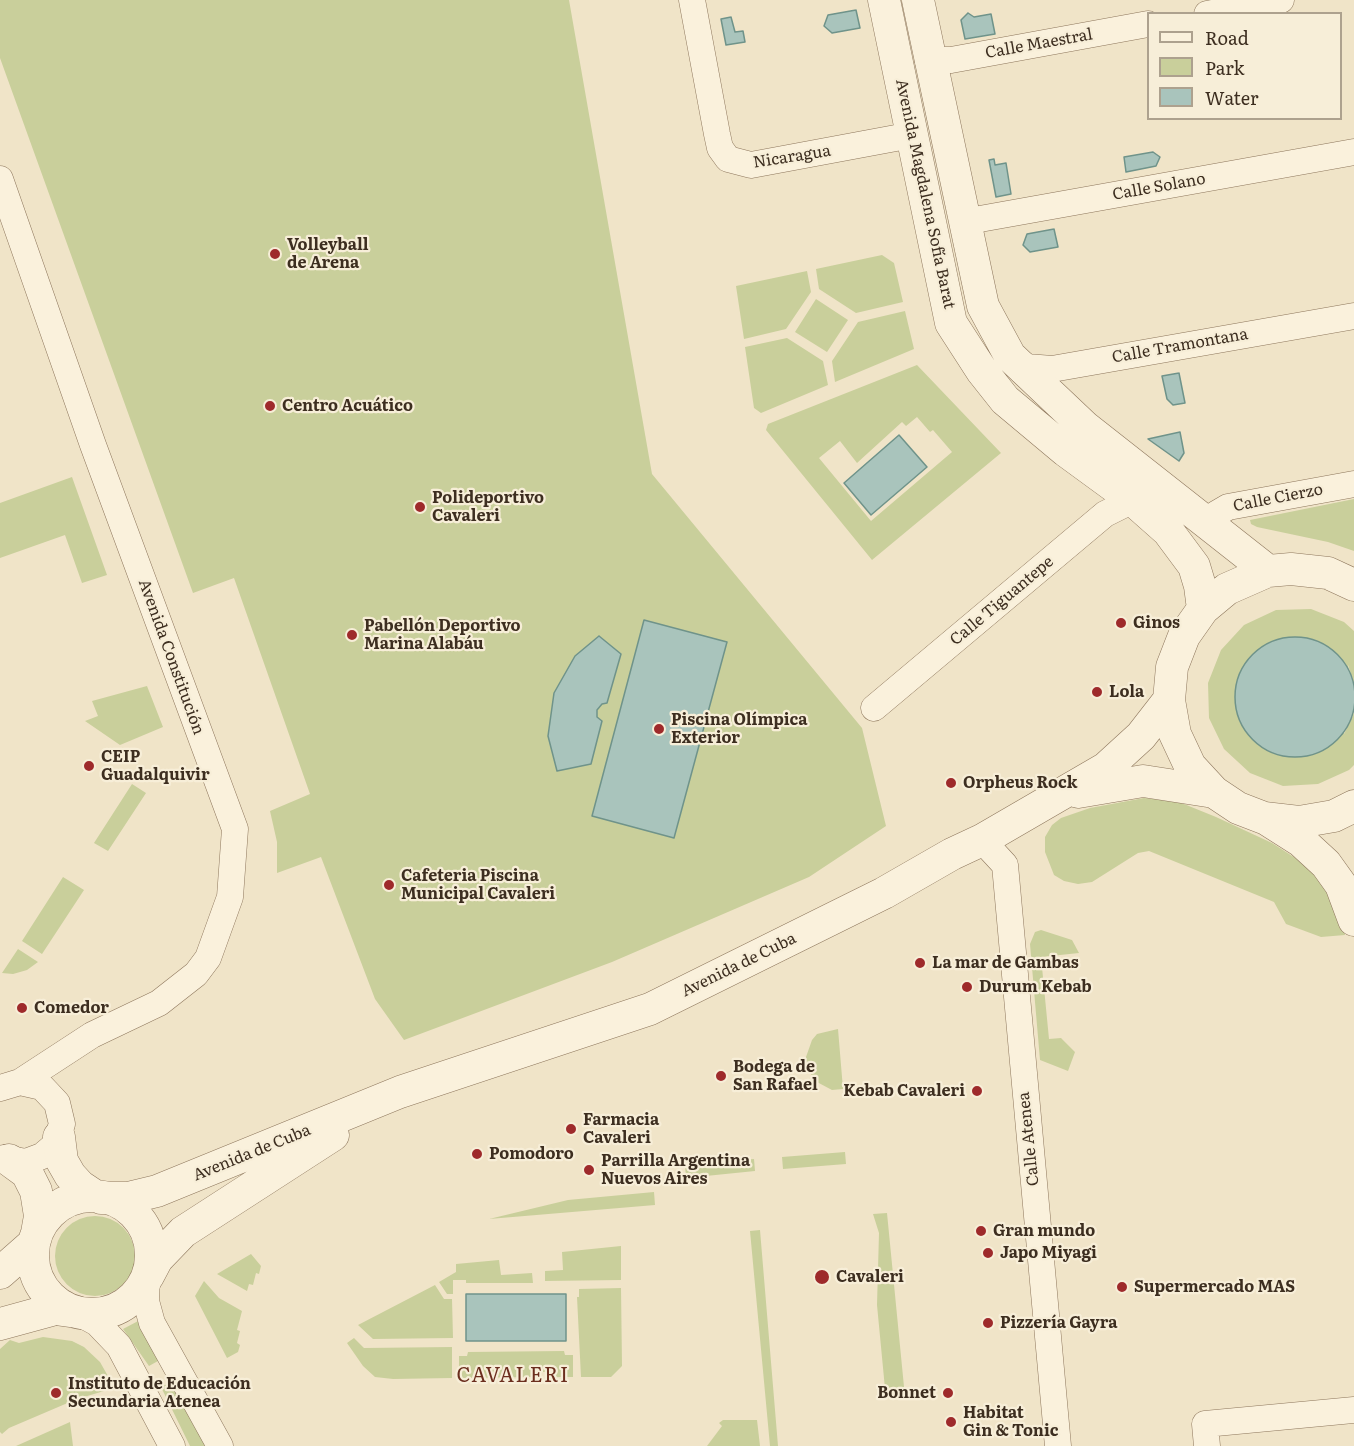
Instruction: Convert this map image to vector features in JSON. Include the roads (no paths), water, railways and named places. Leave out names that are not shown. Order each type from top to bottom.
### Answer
[{"type":"street","name":"Nicaragua","points":[[692,0],[720,148],[728,159],[739,164],[751,165],[912,135]]},
{"type":"street","name":"Avenida Magdalena Sofía Barat","points":[[884,0],[951,323],[982,371],[1005,400],[1066,451],[1133,500],[1168,531],[1194,566],[1203,609]]},
{"type":"street","name":"Avenida Magdalena Sofía Barat","points":[[918,0],[928,60],[983,306],[1010,356],[1085,427],[1268,571]]},
{"type":"street","points":[[1218,12],[1281,0]]},
{"type":"street","name":"Calle Maestral","points":[[928,60],[951,60],[1147,24]]},
{"type":"street","name":"Calle Solano","points":[[963,222],[1354,152]]},
{"type":"street","name":"Avenida Constitución","points":[[0,179],[5,209],[235,829],[230,897],[208,958],[196,974],[159,1003],[92,1035],[10,1085]]},
{"type":"street","name":"Calle Tramontana","points":[[1010,356],[1027,367],[1052,369],[1354,316]]},
{"type":"street","name":"Calle Cierzo","points":[[1210,525],[1216,514],[1228,507],[1354,484]]},
{"type":"street","name":"Calle Tiguantepe","points":[[874,708],[1105,514],[1133,500]]},
{"type":"street","points":[[1354,585],[1328,573],[1291,569],[1268,571],[1227,589],[1203,609],[1184,636],[1172,667],[1169,700],[1175,734],[1190,766],[1214,792],[1238,808],[1264,818],[1301,841],[1326,864],[1341,885],[1354,920]]},
{"type":"street","name":"Avenida de Cuba","points":[[98,1197],[128,1198],[157,1191],[400,1092],[650,1010],[884,893],[952,854],[982,840],[1106,768],[1141,736],[1169,700]]},
{"type":"street","points":[[1059,795],[1143,781],[1214,792]]},
{"type":"street","points":[[1264,818],[1299,822],[1334,816],[1354,806]]},
{"type":"street","name":"Calle Atenea","points":[[982,840],[1005,865],[1058,1446]]},
{"type":"street","points":[[10,1085],[42,1087],[57,1103],[62,1124],[59,1137],[62,1161],[80,1186],[98,1197]]},
{"type":"street","name":"Avenida de Cuba","points":[[147,1276],[157,1258],[183,1232],[400,1092]]},
{"type":"street","points":[[2,1157],[34,1160],[49,1152],[59,1137]]},
{"type":"street","points":[[2,1157],[27,1173],[36,1191],[40,1216],[33,1262],[38,1280],[48,1295],[62,1306],[102,1327],[119,1346],[172,1446]]},
{"type":"street","points":[[0,1273],[35,1239],[50,1213],[59,1206],[83,1197],[98,1197],[120,1203],[134,1214],[144,1228],[150,1245],[151,1263],[147,1276],[136,1294],[120,1308],[93,1314],[55,1309],[0,1324]]},
{"type":"street","points":[[147,1276],[146,1301],[152,1323],[220,1446]]},
{"type":"street","points":[[1207,1446],[1205,1424],[1354,1410]]},
{"type":"water","points":[[856,10],[860,28],[832,33],[824,26],[828,15]]},
{"type":"water","points":[[968,13],[974,17],[991,14],[995,34],[965,39],[961,20]]},
{"type":"water","points":[[731,17],[735,32],[743,31],[745,42],[726,45],[721,19]]},
{"type":"water","points":[[1153,152],[1160,157],[1156,166],[1126,172],[1124,157]]},
{"type":"water","points":[[994,159],[995,165],[1006,163],[1011,194],[996,197],[989,160]]},
{"type":"water","points":[[1054,229],[1058,247],[1030,252],[1023,245],[1027,234]]},
{"type":"water","points":[[1179,373],[1185,403],[1173,405],[1167,399],[1162,376]]},
{"type":"water","points":[[1180,432],[1184,453],[1179,461],[1148,439]]},
{"type":"water","points":[[899,435],[927,467],[871,515],[844,483]]},
{"type":"water","name":"Piscina Olímpica Exterior","points":[[644,620],[727,642],[674,838],[592,816]]},
{"type":"water","points":[[599,636],[621,654],[607,703],[602,704],[597,710],[597,717],[602,721],[591,764],[557,771],[548,736],[554,693],[575,656]]},
{"type":"water","points":[[1295,637],[1318,641],[1338,654],[1351,674],[1355,697],[1351,720],[1338,740],[1318,753],[1295,757],[1272,753],[1252,740],[1239,720],[1235,697],[1239,674],[1252,654],[1272,641]]},
{"type":"water","points":[[466,1294],[566,1294],[566,1341],[466,1341]]},
{"type":"place","name":"Volleyball de Arena","points":[[275,254]]},
{"type":"place","name":"Centro Acuático","points":[[270,406]]},
{"type":"place","name":"Polideportivo Cavaleri","points":[[420,507]]},
{"type":"place","name":"Ginos","points":[[1121,623]]},
{"type":"place","name":"Pabellón Deportivo Marina Alabáu","points":[[352,635]]},
{"type":"place","name":"Lola","points":[[1097,692]]},
{"type":"place","name":"Piscina Olímpica Exterior","points":[[659,729]]},
{"type":"place","name":"CEIP Guadalquivir","points":[[89,766]]},
{"type":"place","name":"Orpheus Rock","points":[[951,783]]},
{"type":"place","name":"Cafeteria Piscina Municipal Cavaleri","points":[[389,885]]},
{"type":"place","name":"La mar de Gambas","points":[[920,963]]},
{"type":"place","name":"Durum Kebab","points":[[967,987]]},
{"type":"place","name":"Comedor","points":[[22,1008]]},
{"type":"place","name":"Bodega de San Rafael","points":[[721,1076]]},
{"type":"place","name":"Kebab Cavaleri","points":[[977,1091]]},
{"type":"place","name":"Farmacia Cavaleri","points":[[571,1129]]},
{"type":"place","name":"Pomodoro","points":[[477,1154]]},
{"type":"place","name":"Parrilla Argentina Nuevos Aires","points":[[589,1170]]},
{"type":"place","name":"Gran mundo","points":[[981,1231]]},
{"type":"place","name":"Japo Miyagi","points":[[988,1253]]},
{"type":"place","name":"Cavaleri","points":[[822,1277]]},
{"type":"place","name":"Supermercado MAS","points":[[1122,1287]]},
{"type":"place","name":"Pizzería Gayra","points":[[988,1323]]},
{"type":"place","name":"Instituto de Educación Secundaria Atenea","points":[[56,1393]]},
{"type":"place","name":"Bonnet","points":[[948,1393]]},
{"type":"place","name":"Habitat Gin & Tonic","points":[[951,1422]]},
{"type":"district","name":"CAVALERI","points":[[513,1376]]}]
